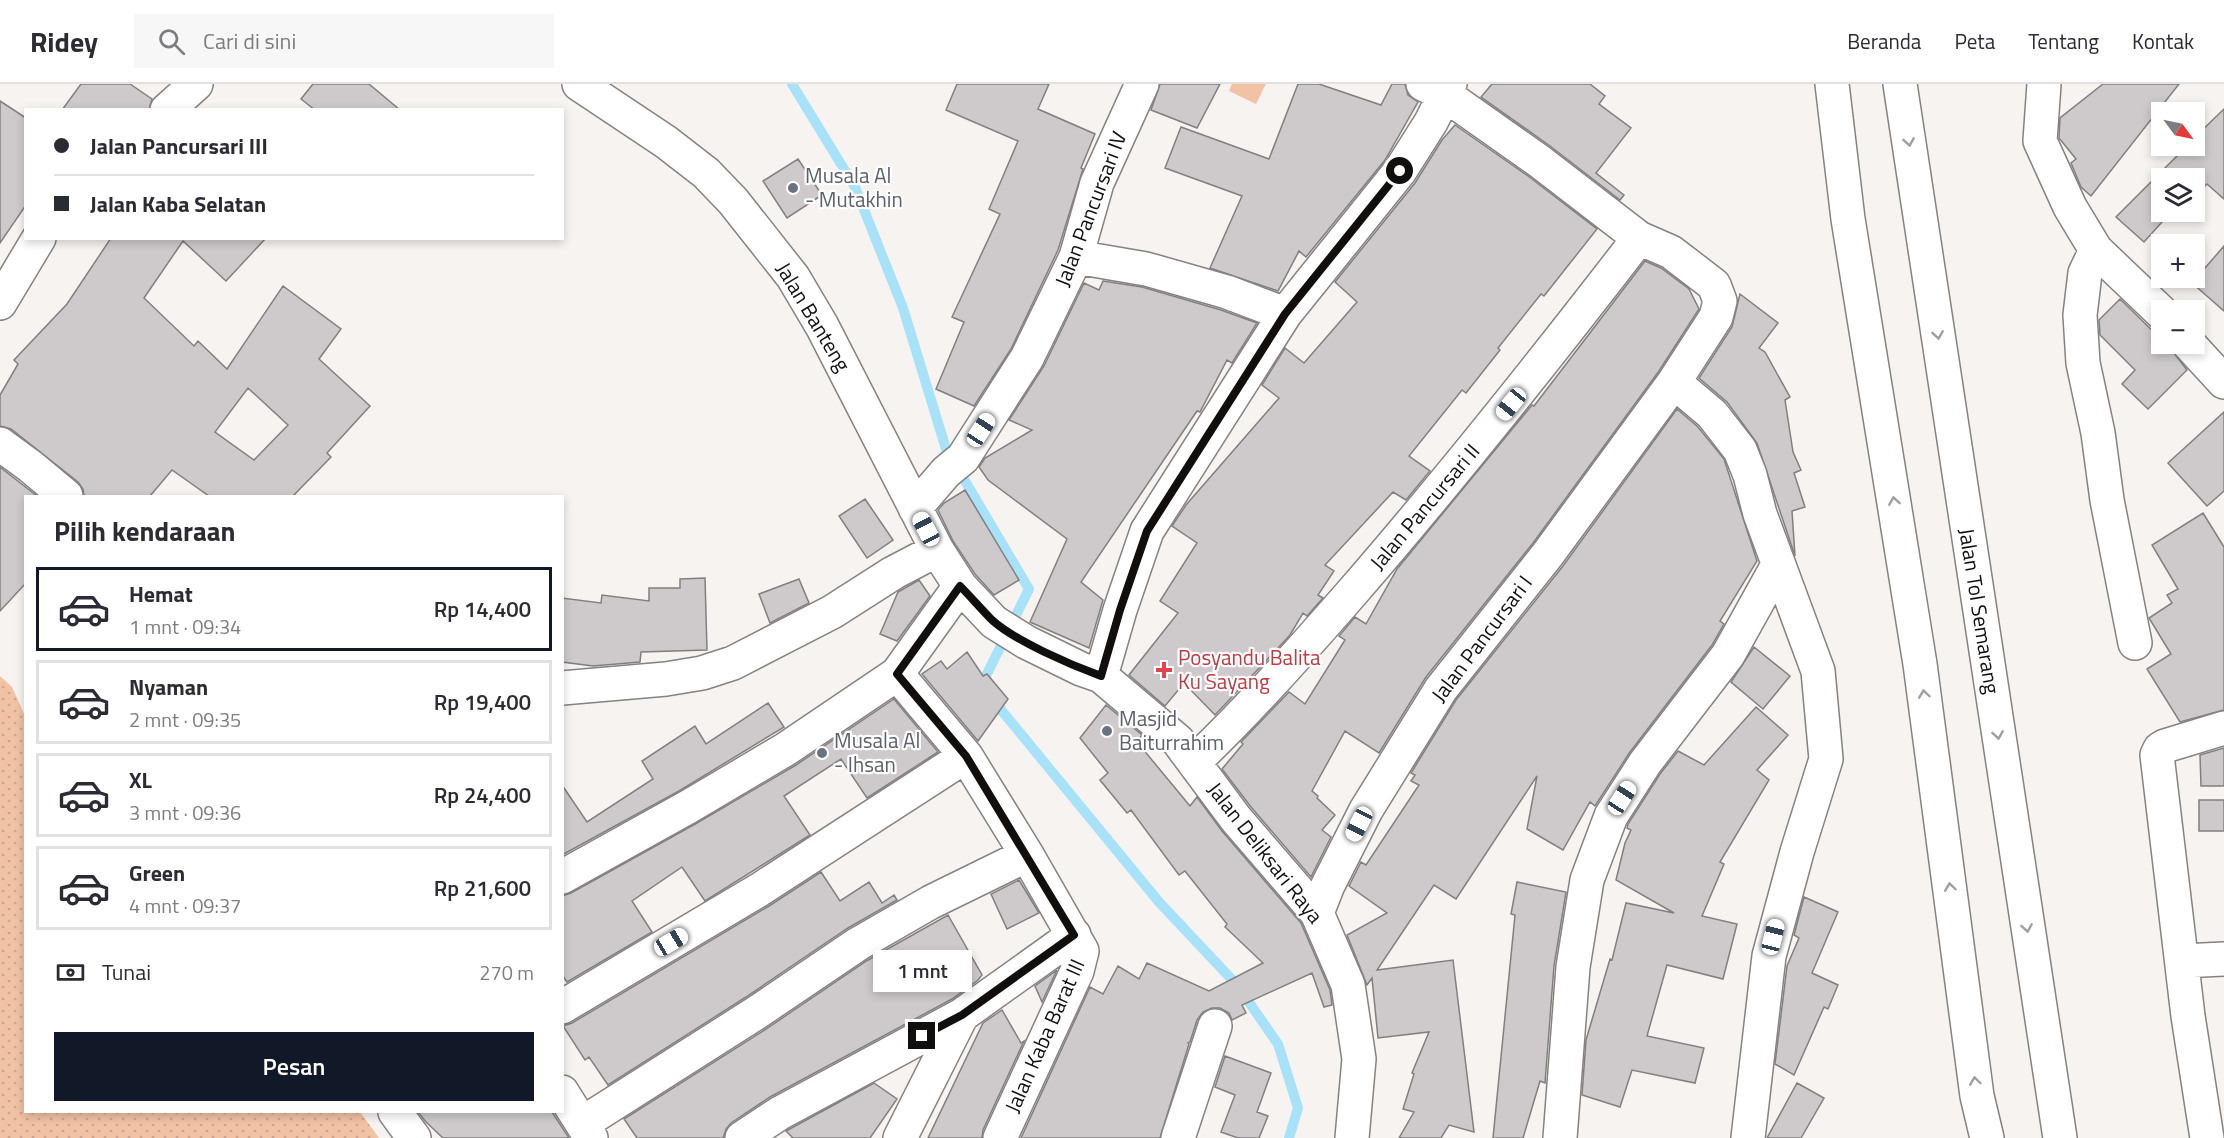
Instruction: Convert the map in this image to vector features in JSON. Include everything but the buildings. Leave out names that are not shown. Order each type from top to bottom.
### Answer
[{"type":"main road","points":[[169,108],[196,84]]},
{"type":"main road","name":"Jalan Banteng","points":[[579,84],[666,142],[706,173],[733,201],[793,277],[827,337],[937,550]]},
{"type":"main road","name":"Jalan Pancursari IV","points":[[915,508],[954,465],[1027,358],[1077,257],[1097,183],[1142,84]]},
{"type":"main road","points":[[1832,84],[1848,219],[1920,664],[1977,1096],[1987,1138]]},
{"type":"main road","name":"Jalan Tol Semarang","points":[[1900,84],[2060,1138]]},
{"type":"main road","points":[[2044,84],[2040,141],[2070,207],[2097,250],[2151,302]]},
{"type":"main road","points":[[1101,676],[1120,610],[1147,531],[1285,314],[1400,171],[1431,122],[1439,87],[1639,238]]},
{"type":"main road","name":"Jalan Pancursari I","points":[[1317,913],[1328,885],[1366,810],[1441,688],[1548,554],[1674,382],[1716,317],[1720,301],[1714,285],[1671,252],[1639,238]]},
{"type":"main road","name":"Jalan Pancursari II","points":[[1194,762],[1240,718],[1423,511],[1526,386],[1639,238]]},
{"type":"main road","points":[[0,303],[38,240]]},
{"type":"main road","points":[[2097,250],[2085,273],[2081,304],[2083,363],[2098,433],[2107,500],[2135,643]]},
{"type":"main road","points":[[1077,257],[1146,270],[1192,282],[1227,292],[1285,314]]},
{"type":"main road","points":[[2198,354],[2224,382]]},
{"type":"main road","points":[[1674,382],[1712,414],[1740,450],[1750,475],[1760,514],[1818,672],[1826,759],[1797,852],[1769,956],[1748,1138]]},
{"type":"main road","points":[[0,444],[65,495]]},
{"type":"main road","points":[[564,688],[666,679],[702,673],[733,663],[832,612],[893,573],[937,550]]},
{"type":"main road","name":"Jalan Deliksari Raya","points":[[937,550],[960,586],[994,622],[1026,642],[1081,669],[1101,676],[1178,741],[1236,819],[1317,913],[1348,985],[1359,1059],[1352,1138]]},
{"type":"main road","points":[[1560,1138],[1573,967],[1587,880],[1611,816],[1645,763],[1728,655],[1778,565]]},
{"type":"main road","points":[[564,876],[786,749],[897,674],[960,586]]},
{"type":"main road","points":[[742,1138],[781,1126],[962,1015],[1074,935],[966,756],[897,674]]},
{"type":"main road","points":[[2207,1138],[2182,961],[2157,755],[2165,746],[2224,728]]},
{"type":"main road","points":[[564,1006],[759,890],[966,756]]},
{"type":"main road","points":[[564,1095],[587,1130],[858,944],[931,902],[1027,855]]},
{"type":"main road","name":"Jalan Kaba Barat III","points":[[1000,1138],[1077,971],[1082,951],[1074,935]]},
{"type":"main road","points":[[2182,961],[2224,959]]},
{"type":"main road","points":[[900,1138],[962,1015]]},
{"type":"main road","points":[[1178,1138],[1215,1026]]},
{"type":"main road","points":[[396,1113],[414,1138]]},
{"type":"shaded area","points":[[1232,84],[1266,84],[1256,104],[1229,91]]},
{"type":"shaded area","points":[[0,676],[12,687],[24,714],[24,1113],[361,1113],[379,1138],[0,1138]]},
{"type":"waterway","points":[[792,84],[855,187],[903,308],[946,449],[1029,589],[981,686]]},
{"type":"waterway","points":[[993,700],[1159,902],[1237,985],[1278,1044],[1298,1108],[1289,1138]]},
{"type":"place","name":"Musala Al - Mutakhin","points":[[793,188]]},
{"type":"place","name":"Posyandu Balita Ku Sayang","points":[[1164,670]]},
{"type":"place","name":"Masjid Baiturrahim","points":[[1107,731]]},
{"type":"place","name":"Musala Al - Ihsan","points":[[822,753]]},
{"type":"route","points":[[922,1036],[962,1015],[1074,935],[966,756],[897,674],[960,586],[994,622],[1026,642],[1081,669],[1101,676],[1120,610],[1147,531],[1285,314],[1400,171]]}]
